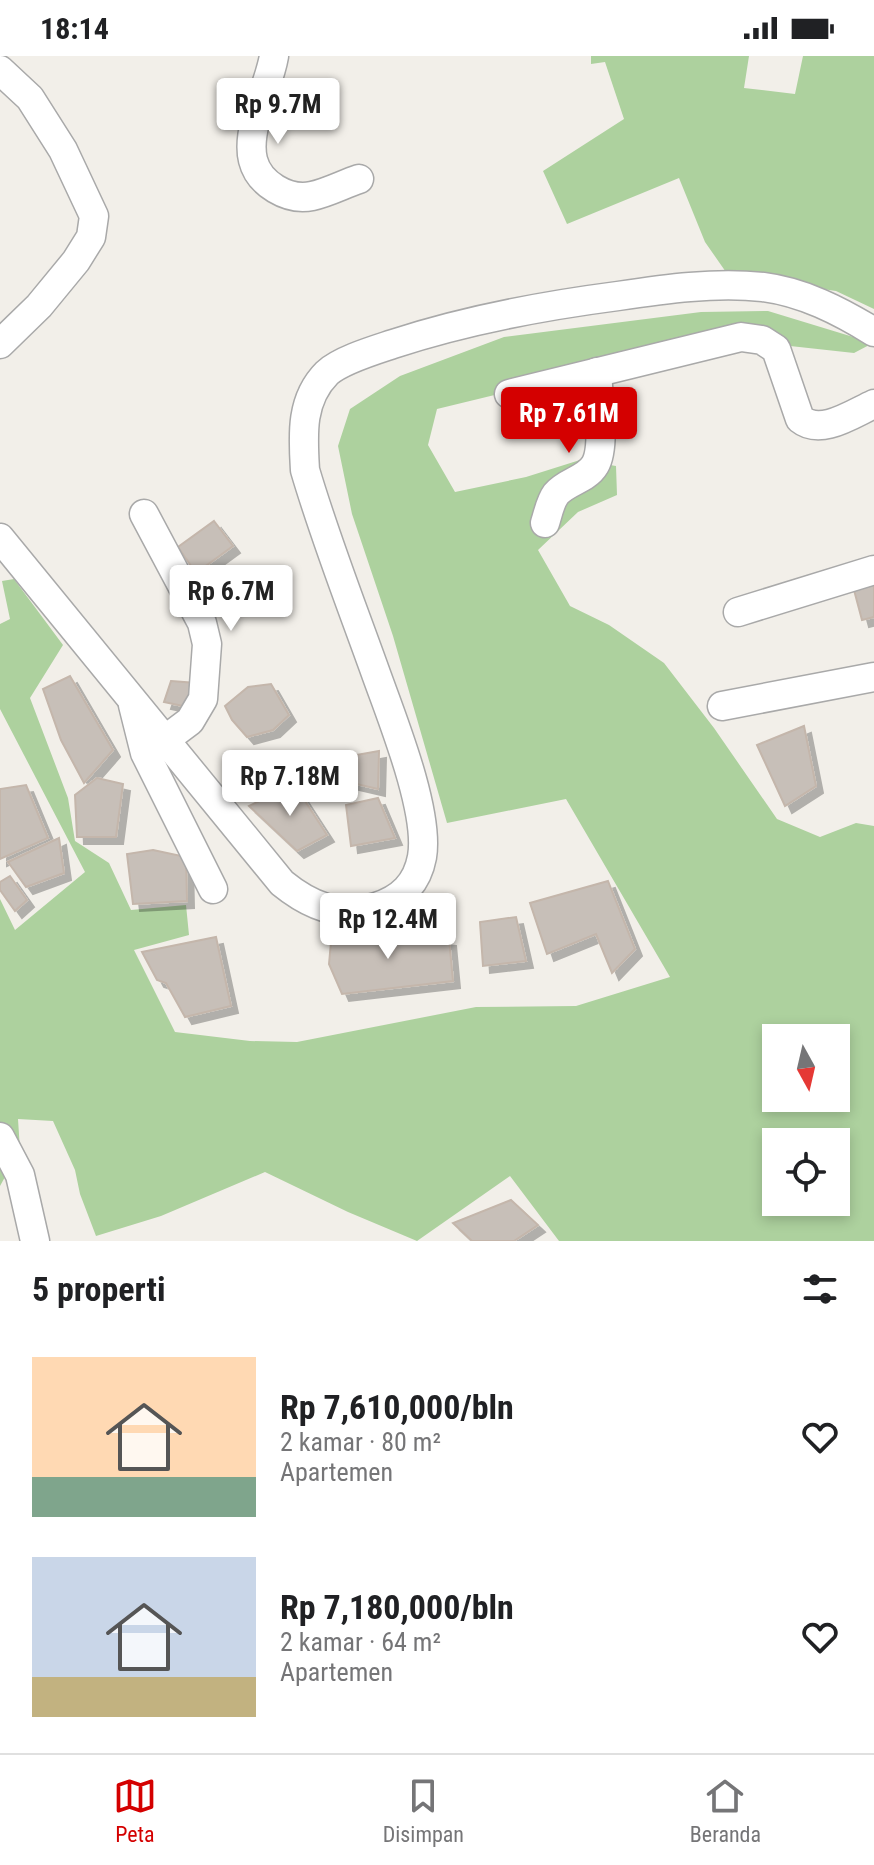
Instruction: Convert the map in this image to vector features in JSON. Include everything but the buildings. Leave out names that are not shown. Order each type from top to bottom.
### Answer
[{"type":"street","points":[[0,344],[39,306],[76,261],[91,237],[94,216],[63,150],[30,98],[0,69],[12,56]]},
{"type":"street","points":[[274,56],[251,145],[253,162],[259,174],[286,195],[310,197],[359,179]]},
{"type":"street","points":[[0,538],[282,883],[302,900],[334,911],[365,911],[396,901],[416,878],[422,854],[419,812],[400,739],[305,470],[302,425],[312,394],[328,372],[368,352],[437,330],[548,305],[679,287],[762,287],[803,296],[874,332]]},
{"type":"street","points":[[509,394],[741,337],[762,340],[776,349],[800,419],[808,425],[825,426],[874,404]]},
{"type":"street","points":[[545,523],[554,497],[566,485],[584,477],[597,463],[600,426],[597,372]]},
{"type":"street","points":[[144,514],[202,623],[207,644],[203,699],[190,721],[166,739]]},
{"type":"street","points":[[738,612],[874,570]]},
{"type":"street","points":[[722,706],[874,677]]},
{"type":"street","points":[[132,700],[145,753],[213,889]]},
{"type":"street","points":[[0,1137],[20,1175],[35,1241]]},
{"type":"green space","points":[[591,56],[749,56],[744,88],[795,94],[803,56],[874,56],[874,309],[836,291],[728,275],[705,242],[679,178],[567,224],[543,171],[624,119],[605,62],[591,64]]},
{"type":"green space","points":[[768,311],[873,343],[854,353],[781,345],[687,348],[437,409],[428,445],[455,492],[526,477],[580,460],[616,466],[617,495],[578,512],[538,550],[570,606],[609,625],[664,663],[777,819],[820,837],[856,823],[874,826],[874,1241],[559,1241],[510,1176],[417,1241],[265,1172],[161,1216],[96,1236],[80,1194],[75,1170],[53,1121],[18,1119],[20,1150],[0,1186],[0,899],[15,930],[85,872],[0,709],[0,624],[10,619],[2,581],[14,579],[63,645],[30,698],[68,798],[75,841],[109,863],[131,910],[186,905],[189,935],[134,950],[175,1032],[250,1041],[297,1042],[476,1007],[576,1006],[670,977],[566,799],[447,823],[393,636],[352,514],[338,446],[350,409],[400,376],[504,337],[701,312]]}]
